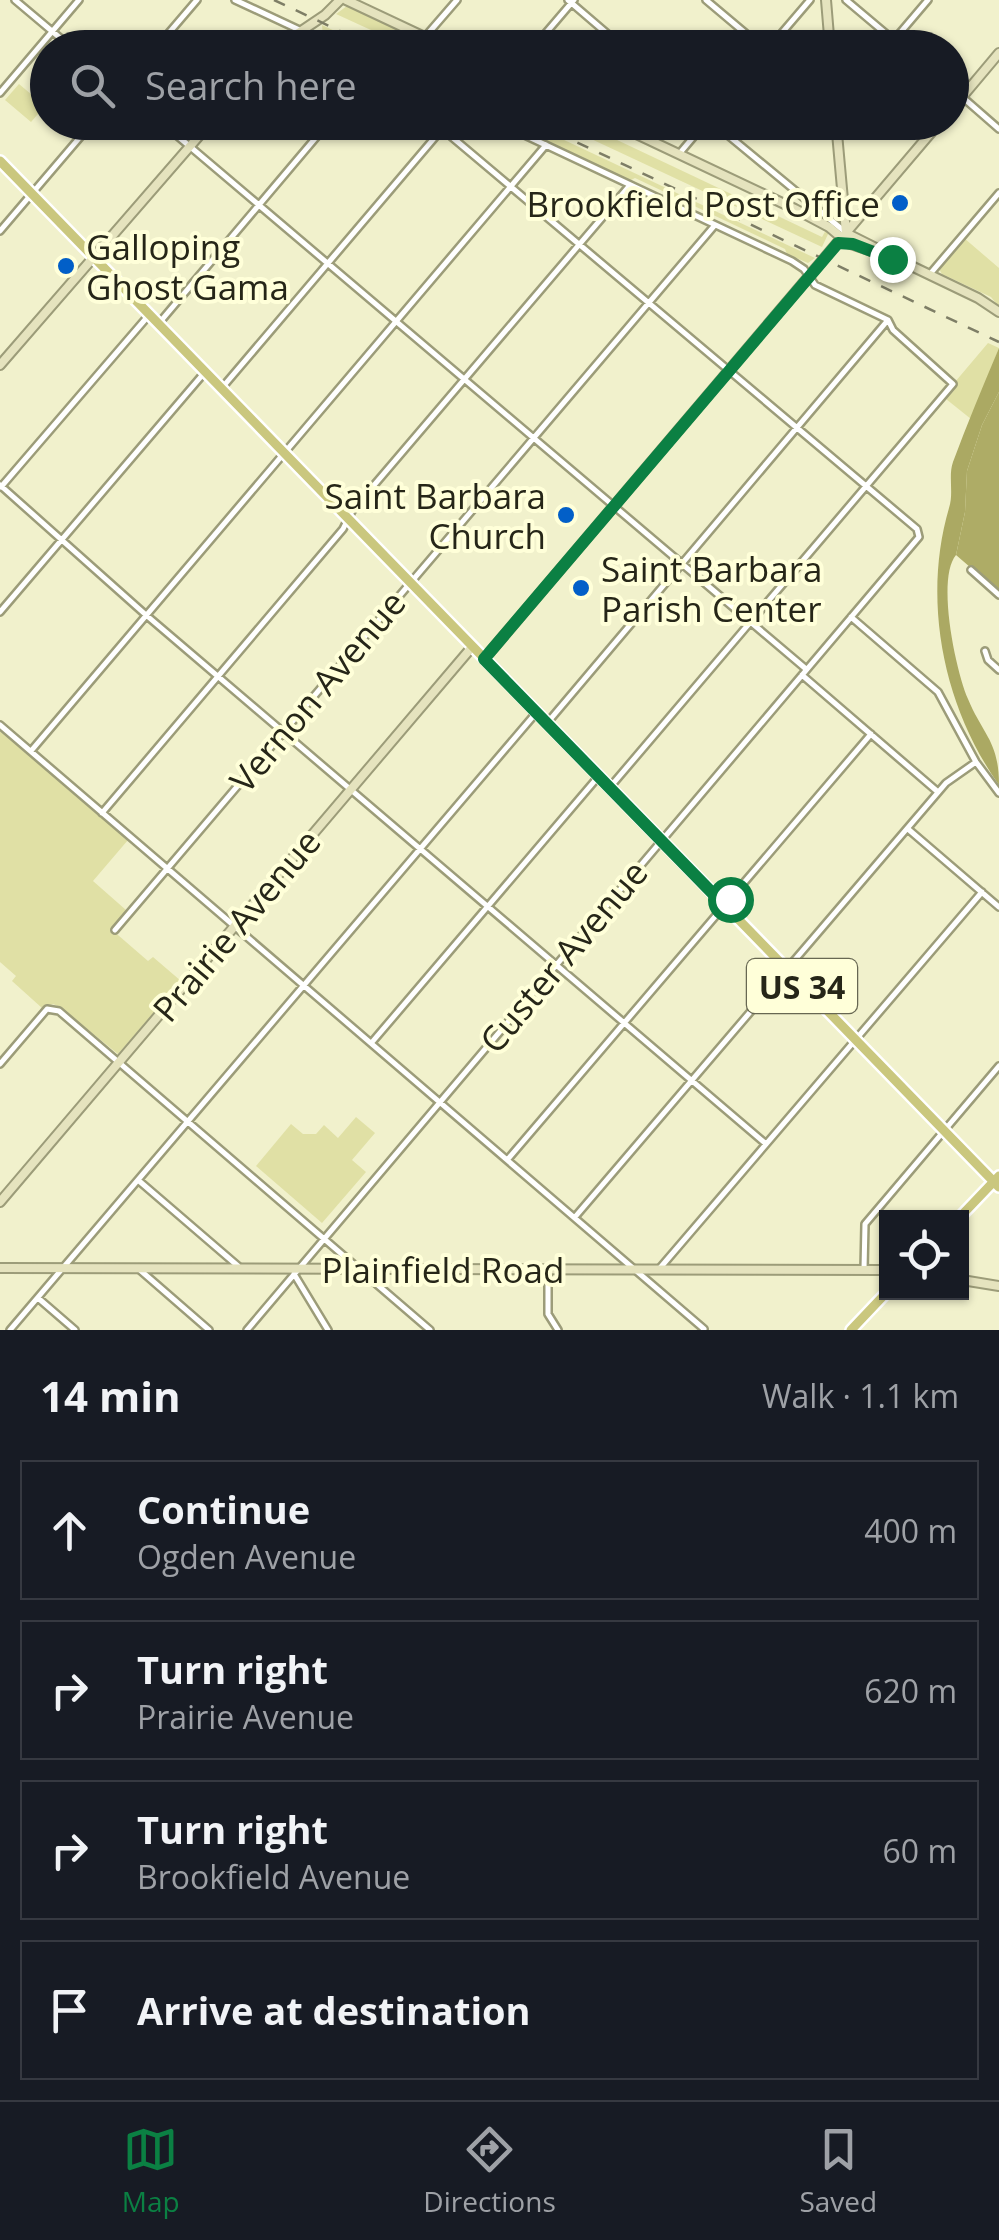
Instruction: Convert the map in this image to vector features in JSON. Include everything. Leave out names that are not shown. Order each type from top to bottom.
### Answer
[{"type":"main road","name":"US 34","points":[[0,161],[546,724],[997,1181]]},
{"type":"main road","points":[[967,1210],[997,1181]]},
{"type":"main road","points":[[852,1330],[880,1300]]},
{"type":"street","points":[[16,0],[51,30]]},
{"type":"street","points":[[53,30],[79,0]]},
{"type":"street","points":[[171,30],[196,0]]},
{"type":"street","points":[[235,0],[299,30],[318,20],[337,1],[410,30]]},
{"type":"street","points":[[430,30],[457,0]]},
{"type":"street","points":[[706,0],[744,30]]},
{"type":"street","points":[[782,30],[810,0]]},
{"type":"street","points":[[826,0],[828,30]]},
{"type":"street","points":[[846,0],[882,30]]},
{"type":"street","points":[[902,30],[928,0]]},
{"type":"street","points":[[548,30],[571,1],[604,30]]},
{"type":"street","points":[[969,89],[999,54]]},
{"type":"street","points":[[0,93],[30,57]]},
{"type":"street","points":[[969,103],[999,129]]},
{"type":"street","points":[[0,231],[77,140]]},
{"type":"street","points":[[182,140],[752,622],[938,792]]},
{"type":"street","points":[[0,365],[196,140]]},
{"type":"street","points":[[158,324],[314,140]]},
{"type":"street","points":[[221,389],[433,140]]},
{"type":"street","points":[[455,140],[867,487]]},
{"type":"street","points":[[536,140],[792,261],[815,285],[888,320],[893,330],[953,384],[609,788]]},
{"type":"street","points":[[649,140],[794,209],[844,239],[930,274],[999,312]]},
{"type":"street","points":[[679,154],[693,140]]},
{"type":"street","points":[[731,140],[844,239]]},
{"type":"street","points":[[837,140],[844,239]]},
{"type":"street","points":[[484,659],[925,140]]},
{"type":"street","points":[[31,752],[546,145]]},
{"type":"street","points":[[102,813],[630,185]]},
{"type":"street","points":[[930,274],[999,193]]},
{"type":"street","name":"Vernon Avenue","points":[[115,930],[715,225]]},
{"type":"street","points":[[149,315],[0,487],[766,1144]]},
{"type":"street","points":[[546,724],[888,320]]},
{"type":"street","points":[[0,612],[205,372]]},
{"type":"street","name":"Custer Avenue","points":[[247,1330],[919,537],[917,529],[867,487]]},
{"type":"street","points":[[971,570],[999,595]]},
{"type":"street","points":[[851,617],[938,692],[976,762],[999,793]]},
{"type":"street","name":"Prairie Avenue","points":[[1,1199],[472,648]]},
{"type":"street","points":[[985,651],[999,670]]},
{"type":"street","points":[[10,1330],[536,713]]},
{"type":"street","points":[[0,725],[704,1328]]},
{"type":"street","points":[[508,1159],[871,734]]},
{"type":"street","points":[[575,1217],[938,792],[976,762]]},
{"type":"street","points":[[372,1042],[598,777]]},
{"type":"street","points":[[908,829],[999,907]]},
{"type":"street","points":[[660,1268],[982,892]]},
{"type":"street","points":[[0,1064],[51,1008],[430,1330]]},
{"type":"street","points":[[864,1268],[864,1224],[999,1066]]},
{"type":"street","points":[[138,1180],[239,1267]]},
{"type":"street","name":"Plainfield Road","points":[[0,1268],[879,1269]]},
{"type":"street","points":[[137,1268],[210,1330]]},
{"type":"street","points":[[548,1269],[548,1314],[558,1330]]},
{"type":"street","points":[[296,1271],[328,1330]]},
{"type":"street","points":[[969,1281],[999,1286]]},
{"type":"street","points":[[38,1298],[75,1330]]},
{"type":"green space","points":[[347,6],[399,30],[371,30],[336,14]]},
{"type":"green space","points":[[19,84],[30,93],[30,121],[5,100]]},
{"type":"green space","points":[[541,140],[564,140],[815,258],[808,263],[635,178],[629,181]]},
{"type":"green space","points":[[593,140],[617,140],[822,237],[826,230],[829,232],[822,247]]},
{"type":"green space","points":[[964,238],[999,268],[999,307],[991,297],[939,269]]},
{"type":"green space","points":[[988,343],[999,348],[971,419],[946,399]]},
{"type":"green space","points":[[0,731],[128,840],[93,881],[126,910],[111,929],[148,961],[153,957],[181,981],[118,1054],[60,1007],[53,1004],[42,1008],[12,981],[16,976],[0,962]]},
{"type":"green space","points":[[356,1117],[375,1133],[352,1160],[366,1172],[322,1223],[256,1166],[291,1124],[303,1134],[316,1134],[324,1125],[338,1138]]},
{"type":"shaded area","points":[[999,348],[999,392],[982,425],[967,471],[965,512],[950,567],[948,604],[958,668],[968,699],[993,748],[999,785],[980,754],[951,687],[938,615],[938,579],[953,462]]},
{"type":"shaded area","points":[[999,392],[999,592],[956,555],[965,512],[967,471],[982,425]]},
{"type":"railway","points":[[274,0],[338,30]]},
{"type":"railway","points":[[572,140],[999,342]]},
{"type":"place","name":"Brookfield Post Office","points":[[900,203]]},
{"type":"place","name":"Galloping Ghost Gama","points":[[66,266]]},
{"type":"place","name":"Saint Barbara Church","points":[[566,515]]},
{"type":"place","name":"Saint Barbara Parish Center","points":[[581,588]]},
{"type":"route","points":[[730,899],[724,905],[484,659],[838,243],[853,244],[892,259]]}]
